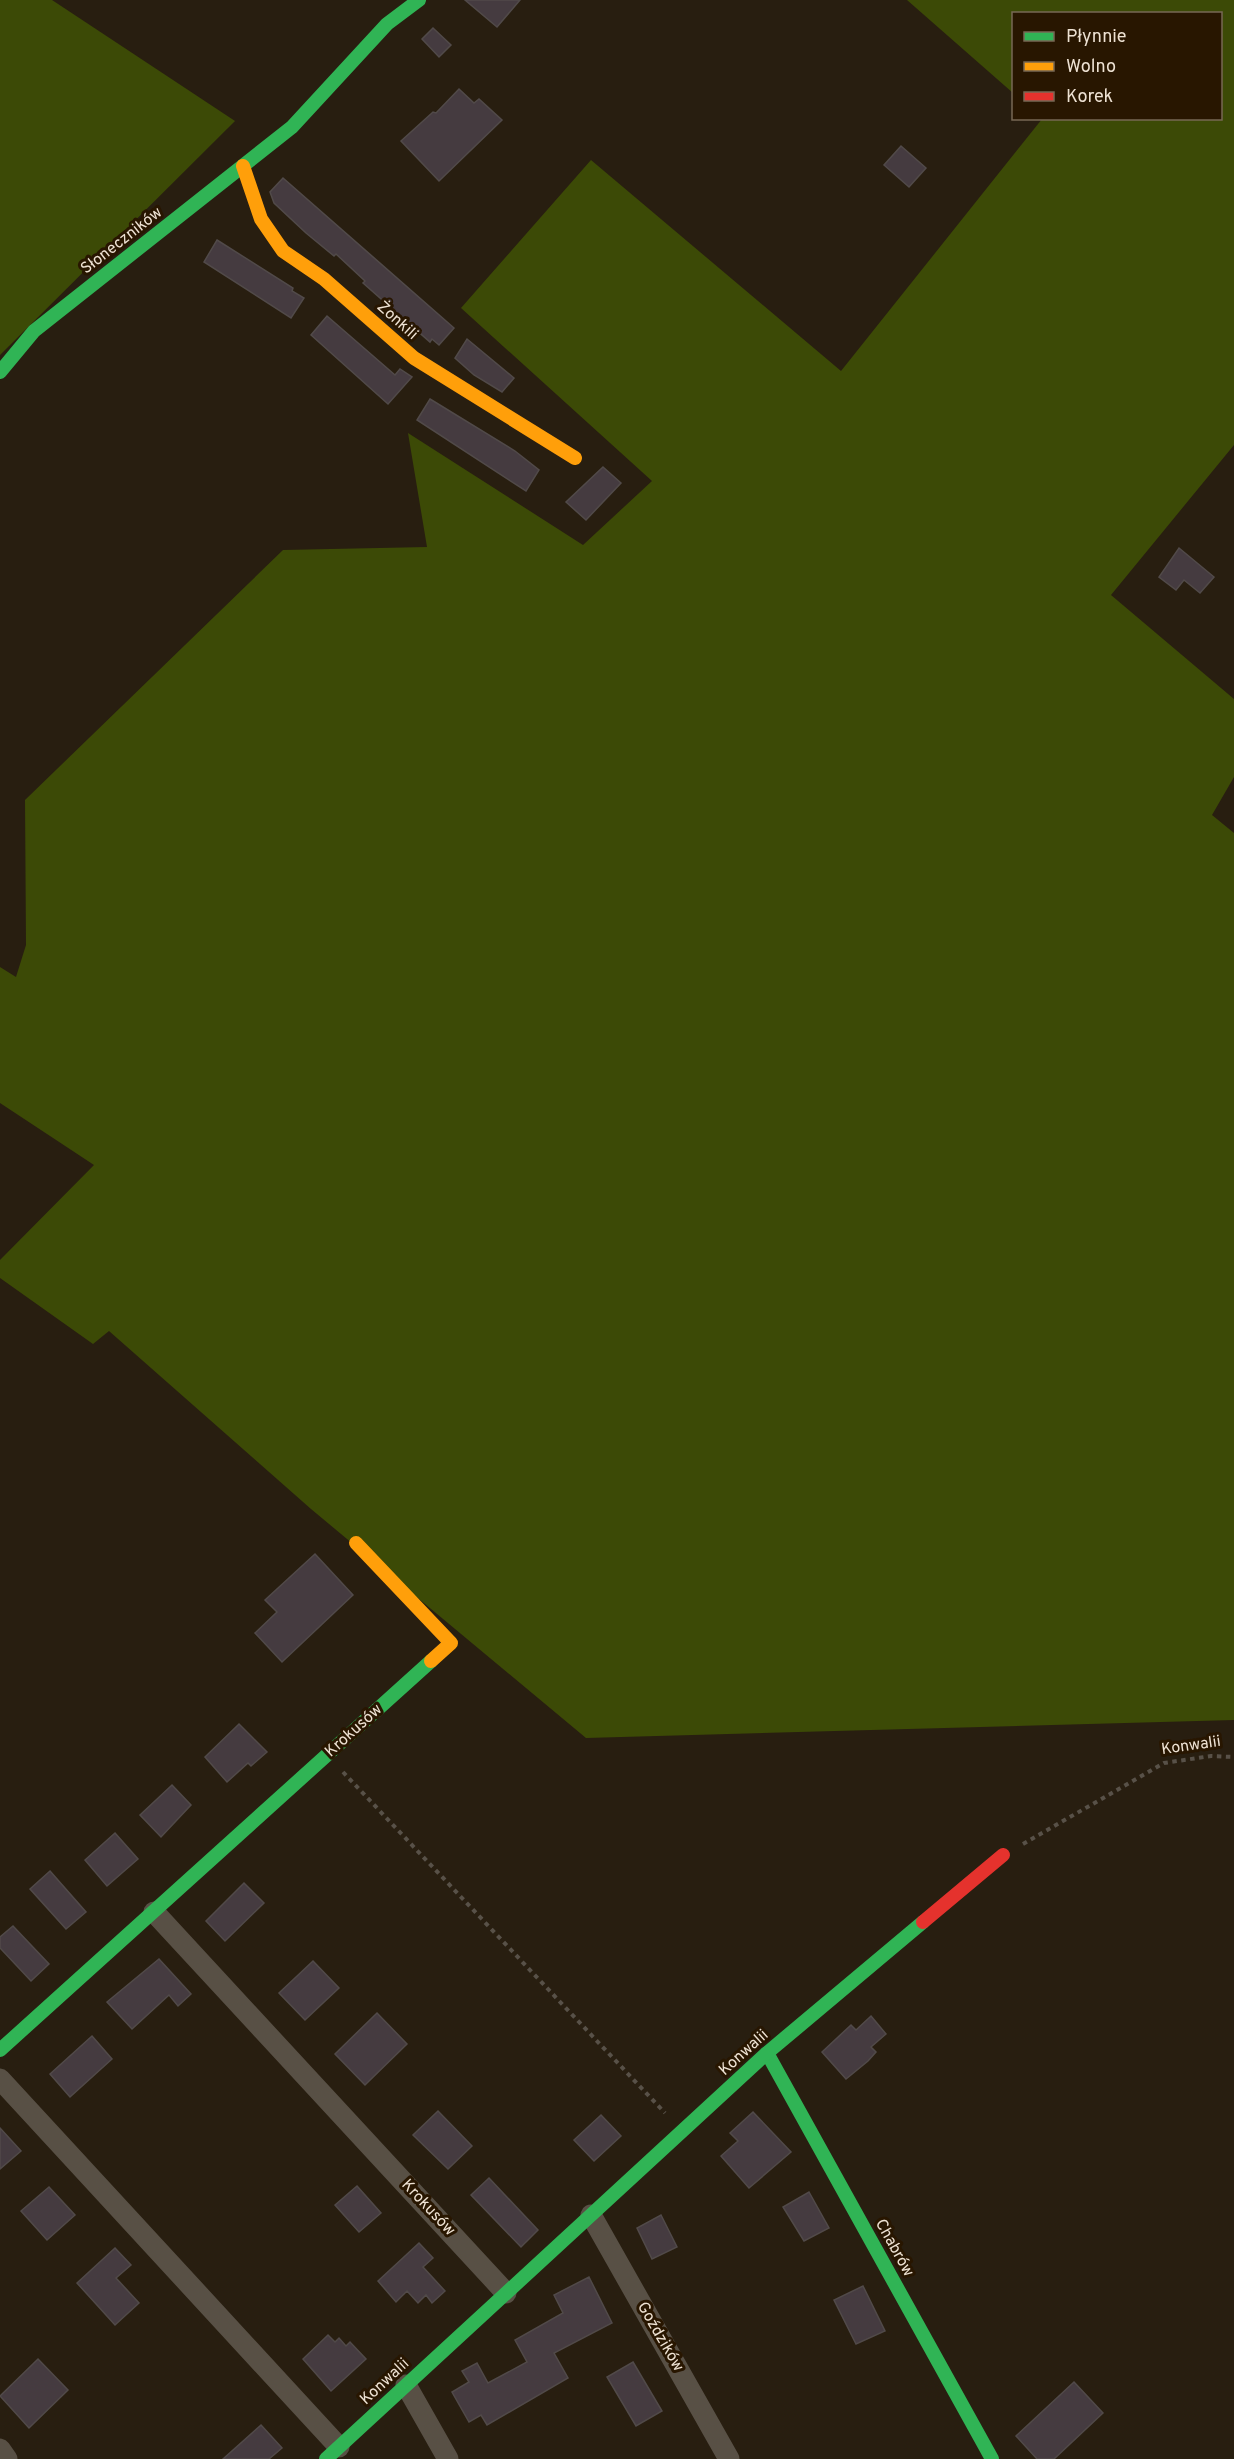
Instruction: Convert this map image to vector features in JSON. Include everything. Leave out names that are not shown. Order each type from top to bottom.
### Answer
[{"type":"street","name":"Słoneczników","points":[[0,372],[34,332],[292,127],[387,24],[419,0]]},
{"type":"street","name":"Żonkili","points":[[243,166],[261,219],[283,251],[324,279],[414,358],[575,458]]},
{"type":"street","name":"Krokusów","points":[[0,2050],[451,1643],[356,1543]]},
{"type":"street","name":"Konwalii","points":[[333,2453],[767,2053],[1003,1855]]},
{"type":"street","name":"Krokusów","points":[[154,1912],[506,2292]]},
{"type":"street","name":"Chabrów","points":[[767,2053],[992,2459]]},
{"type":"street","points":[[0,2079],[333,2453]]},
{"type":"street","name":"Goździków","points":[[591,2215],[729,2459]]},
{"type":"street","points":[[406,2385],[448,2459]]},
{"type":"street","points":[[0,2449],[7,2459]]},
{"type":"path","points":[[327,1755],[682,2132]]},
{"type":"path","name":"Konwalii","points":[[1003,1855],[1164,1763],[1211,1756],[1234,1757]]},
{"type":"green space","points":[[0,0],[52,0],[235,121],[0,355]]},
{"type":"green space","points":[[907,0],[1234,0],[1234,445],[1111,595],[1234,699],[1234,777],[1212,815],[1234,833],[1234,1720],[586,1738],[311,1509],[109,1331],[93,1344],[0,1278],[0,1260],[94,1165],[0,1103],[0,967],[16,977],[26,945],[25,800],[283,550],[427,547],[408,433],[583,545],[652,481],[461,308],[591,160],[841,371],[1041,120],[1222,120],[1222,12],[1012,12],[1012,92]]},
{"type":"building","points":[[465,0],[520,0],[497,27]]},
{"type":"building","points":[[433,28],[451,45],[439,57],[422,39]]},
{"type":"building","points":[[459,89],[474,103],[479,99],[502,120],[439,181],[401,141],[433,112],[436,113]]},
{"type":"building","points":[[901,146],[926,168],[909,187],[884,165]]},
{"type":"building","points":[[283,178],[454,328],[439,345],[432,339],[430,342],[363,283],[365,281],[336,254],[334,256],[306,233],[274,203],[270,192]]},
{"type":"building","points":[[217,240],[293,288],[292,291],[304,298],[291,318],[204,262]]},
{"type":"building","points":[[327,316],[395,375],[400,369],[412,377],[388,404],[311,335]]},
{"type":"building","points":[[467,339],[514,378],[502,392],[474,375],[455,358]]},
{"type":"building","points":[[430,399],[515,451],[539,470],[526,491],[417,420]]},
{"type":"building","points":[[603,467],[621,483],[586,520],[566,502]]},
{"type":"building","points":[[1179,548],[1214,577],[1200,593],[1184,580],[1176,590],[1159,577]]},
{"type":"building","points":[[315,1554],[353,1595],[282,1662],[255,1633],[277,1612],[265,1600]]},
{"type":"building","points":[[239,1724],[267,1752],[251,1766],[248,1763],[227,1782],[205,1757]]},
{"type":"building","points":[[172,1785],[191,1805],[161,1837],[140,1815]]},
{"type":"building","points":[[115,1833],[138,1859],[107,1886],[85,1860]]},
{"type":"building","points":[[50,1871],[86,1912],[66,1929],[30,1889]]},
{"type":"building","points":[[244,1883],[264,1903],[225,1941],[206,1921]]},
{"type":"building","points":[[13,1926],[49,1964],[31,1981],[0,1948],[0,1937]]},
{"type":"building","points":[[159,1959],[191,1994],[178,2006],[169,1995],[132,2029],[107,2002]]},
{"type":"building","points":[[313,1961],[339,1988],[305,2020],[279,1993]]},
{"type":"building","points":[[377,2013],[407,2044],[365,2085],[335,2054]]},
{"type":"building","points":[[871,2016],[886,2034],[871,2047],[876,2052],[868,2061],[846,2079],[822,2052],[851,2025],[856,2030]]},
{"type":"building","points":[[92,2036],[112,2059],[70,2097],[50,2074]]},
{"type":"building","points":[[438,2111],[472,2146],[448,2169],[413,2135]]},
{"type":"building","points":[[753,2112],[791,2152],[749,2188],[721,2156],[738,2141],[730,2133]]},
{"type":"building","points":[[601,2115],[621,2136],[594,2161],[574,2140]]},
{"type":"building","points":[[0,2128],[21,2151],[0,2169]]},
{"type":"building","points":[[489,2178],[538,2230],[521,2247],[471,2195]]},
{"type":"building","points":[[357,2186],[381,2213],[359,2232],[335,2205]]},
{"type":"building","points":[[49,2187],[75,2215],[47,2240],[21,2211]]},
{"type":"building","points":[[809,2192],[829,2228],[804,2241],[783,2207]]},
{"type":"building","points":[[661,2215],[677,2247],[652,2259],[637,2228]]},
{"type":"building","points":[[419,2243],[433,2258],[423,2267],[445,2291],[432,2303],[426,2295],[418,2303],[407,2291],[396,2302],[378,2281]]},
{"type":"building","points":[[115,2248],[131,2265],[116,2278],[139,2303],[115,2325],[77,2283]]},
{"type":"building","points":[[589,2277],[612,2323],[554,2353],[568,2378],[487,2425],[481,2415],[469,2422],[452,2392],[469,2382],[462,2371],[477,2363],[488,2383],[527,2362],[515,2340],[563,2313],[554,2295]]},
{"type":"building","points":[[863,2286],[885,2331],[856,2344],[834,2300]]},
{"type":"building","points":[[328,2335],[335,2342],[339,2338],[346,2346],[350,2342],[366,2359],[331,2391],[303,2359]]},
{"type":"building","points":[[38,2359],[68,2390],[29,2428],[0,2396]]},
{"type":"building","points":[[633,2362],[662,2411],[636,2426],[607,2377]]},
{"type":"building","points":[[1074,2382],[1103,2413],[1054,2459],[1037,2459],[1016,2436]]},
{"type":"building","points":[[261,2425],[282,2448],[269,2459],[223,2459]]},
{"type":"traffic: fast","points":[[0,372],[34,331],[292,127],[387,24],[419,0]]},
{"type":"traffic: fast","points":[[0,2050],[431,1661]]},
{"type":"traffic: fast","points":[[326,2459],[767,2053],[923,1922]]},
{"type":"traffic: fast","points":[[767,2053],[992,2459]]},
{"type":"traffic: slow","points":[[243,166],[261,219],[283,251],[324,279],[414,358],[575,458]]},
{"type":"traffic: slow","points":[[356,1543],[451,1643],[431,1661]]},
{"type":"traffic: jam","points":[[923,1922],[1003,1855]]}]
